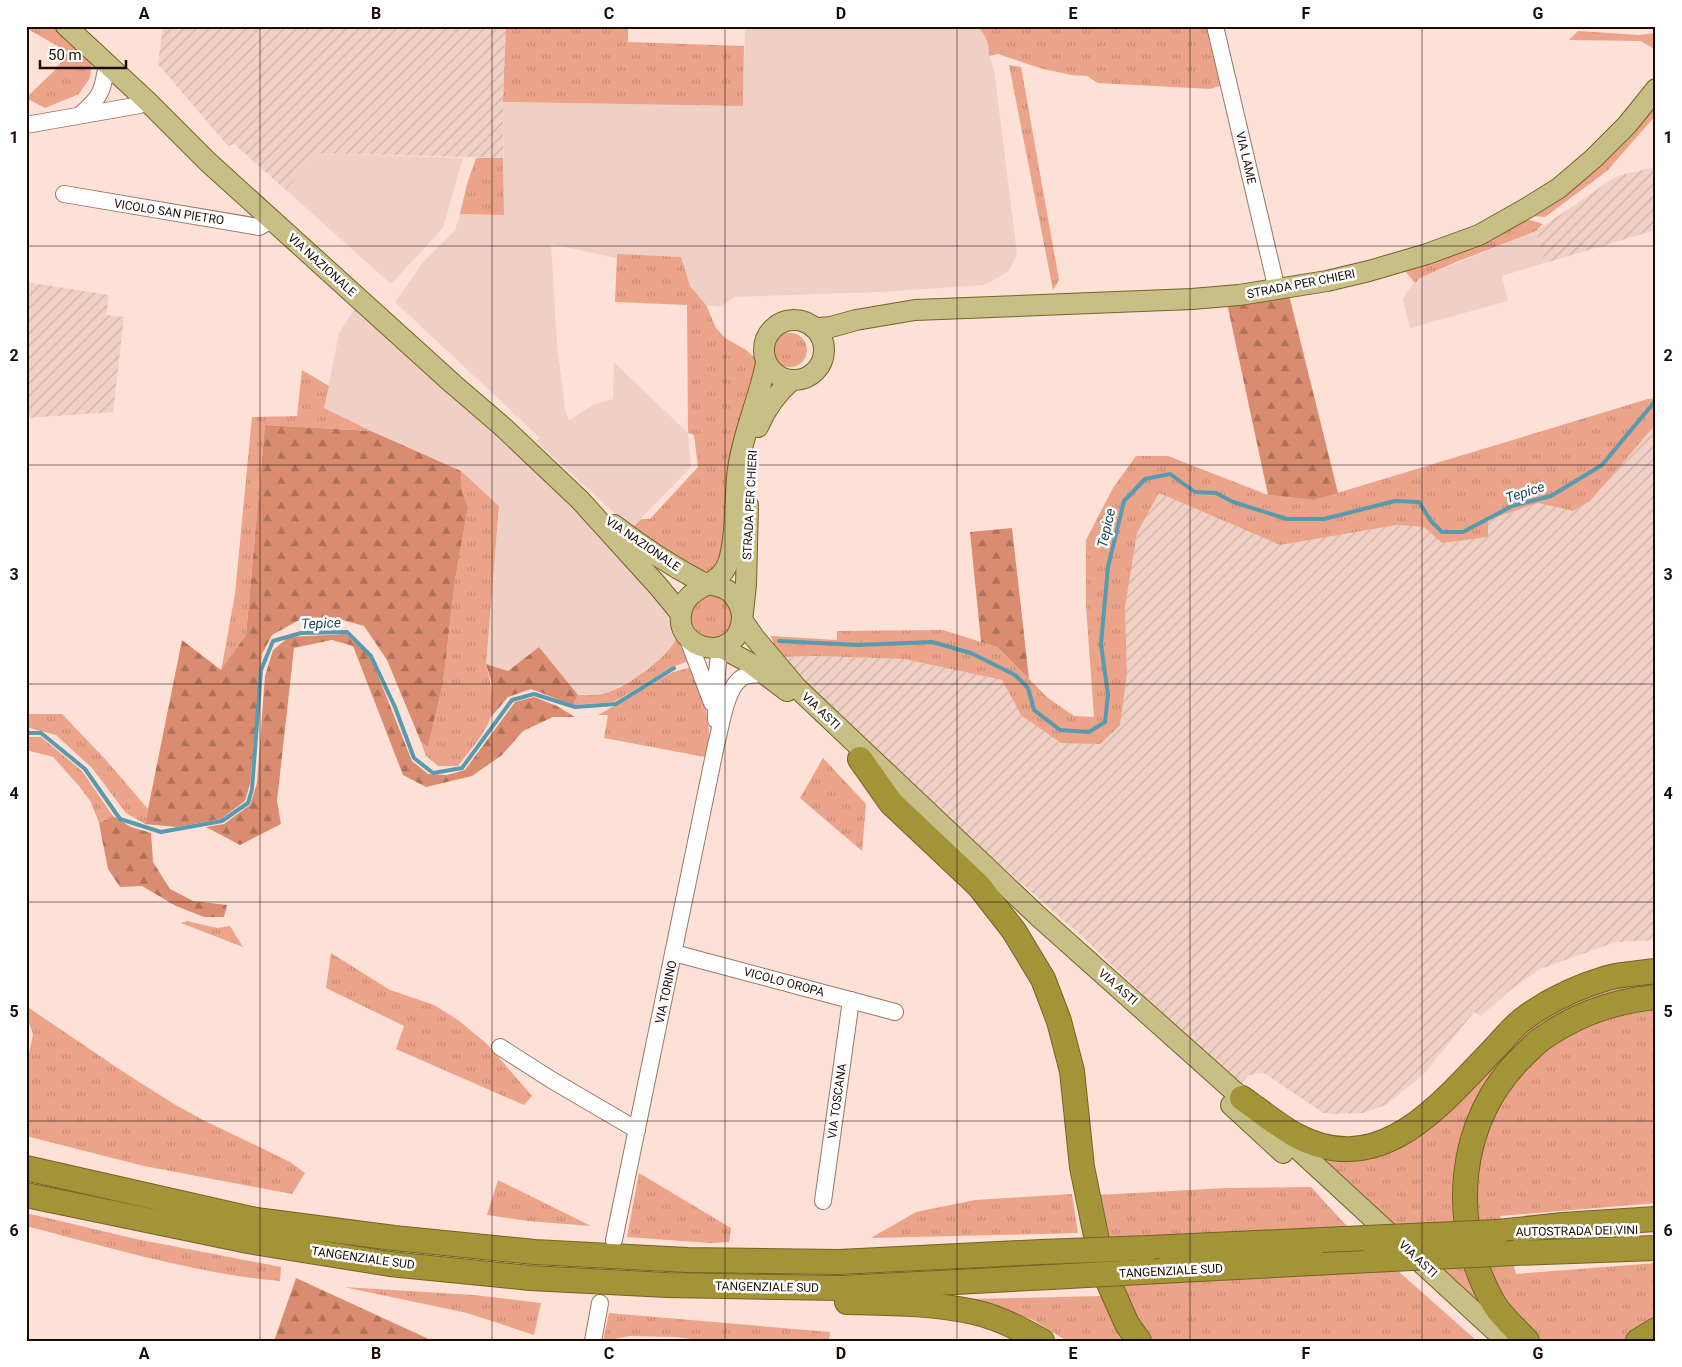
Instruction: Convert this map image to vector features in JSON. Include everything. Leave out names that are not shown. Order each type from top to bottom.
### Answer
[{"type":"highway","points":[[860,759],[891,803],[979,886],[1014,931],[1043,979],[1059,1021],[1072,1071],[1082,1166],[1103,1270],[1127,1324],[1139,1341]]},
{"type":"highway","points":[[1242,1098],[1295,1134],[1320,1145],[1344,1150],[1392,1140],[1434,1111],[1522,1020],[1563,994],[1608,978],[1656,971]]},
{"type":"highway","points":[[1527,1341],[1495,1305],[1480,1276],[1470,1247],[1464,1209],[1466,1173],[1474,1134],[1489,1099],[1510,1069],[1541,1038],[1575,1018],[1617,1002],[1656,997]]},
{"type":"highway","name":"TANGENZIALE SUD","points":[[26,1168],[256,1220],[394,1238],[534,1252],[687,1260],[839,1262],[1498,1232]]},
{"type":"highway","name":"TANGENZIALE SUD","points":[[26,1195],[248,1241],[390,1264],[530,1278],[667,1285],[841,1288],[1514,1253]]},
{"type":"highway","points":[[1498,1232],[1563,1225],[1656,1219]]},
{"type":"highway","name":"AUTOSTRADA DEI VINI","points":[[1498,1232],[1656,1229]]},
{"type":"highway","name":"AUTOSTRADA DEI VINI","points":[[1514,1253],[1656,1248]]},
{"type":"highway","points":[[667,1285],[733,1299],[928,1305],[976,1312],[1019,1328],[1042,1341]]},
{"type":"highway","points":[[1638,1341],[1656,1330]]},
{"type":"main road","name":"VIA NAZIONALE","points":[[66,26],[147,101],[208,162],[453,384],[503,426],[580,500],[681,614],[682,626],[687,637]]},
{"type":"main road","name":"STRADA PER CHIERI","points":[[813,327],[831,327],[887,314],[915,310],[1192,299],[1240,295],[1326,281],[1369,271],[1428,254],[1479,235],[1559,188],[1594,158],[1620,132],[1656,88]]},
{"type":"main road","name":"STRADA PER CHIERI","points":[[824,352],[840,339],[887,314]]},
{"type":"main road","points":[[797,320],[813,327],[822,338],[824,352],[817,370],[810,376],[792,380],[776,375],[766,362],[764,349],[765,341],[774,328],[781,323],[797,320]]},
{"type":"main road","name":"STRADA PER CHIERI","points":[[708,585],[727,566],[731,552],[738,468],[766,362]]},
{"type":"main road","name":"STRADA PER CHIERI","points":[[743,617],[746,584],[747,510],[752,449],[758,427],[766,409],[780,391],[792,380]]},
{"type":"main road","name":"VIA NAZIONALE","points":[[580,500],[671,566],[708,585],[720,587],[730,592],[738,601],[743,617]]},
{"type":"main road","points":[[681,614],[686,600],[695,590],[708,585]]},
{"type":"main road","points":[[687,637],[697,645],[720,648],[731,642],[739,633],[743,617]]},
{"type":"main road","name":"VIA ASTI","points":[[743,617],[754,637],[797,688],[1039,917],[1242,1098],[1506,1341]]},
{"type":"main road","name":"VIA ASTI","points":[[720,648],[766,674],[811,713],[1033,925],[1490,1341]]},
{"type":"street","name":"VIA LAME","points":[[1215,26],[1277,290]]},
{"type":"street","points":[[80,115],[97,100],[105,80],[106,63]]},
{"type":"street","points":[[26,125],[140,105],[147,101]]},
{"type":"street","name":"VICOLO SAN PIETRO","points":[[64,194],[259,227],[272,220]]},
{"type":"street","name":"VIA TORINO","points":[[687,637],[716,716]]},
{"type":"street","name":"VIA TORINO","points":[[716,745],[717,672],[720,648]]},
{"type":"street","name":"VIA TORINO","points":[[614,1240],[716,745],[728,699],[734,685],[745,676],[766,674]]},
{"type":"street","name":"VICOLO OROPA","points":[[674,952],[895,1012]]},
{"type":"street","name":"VIA TOSCANA","points":[[823,1201],[851,1000]]},
{"type":"street","points":[[500,1047],[637,1130]]},
{"type":"street","points":[[592,1341],[600,1303]]},
{"type":"shaded area","points":[[163,26],[506,26],[503,158],[318,153],[286,190],[234,144],[228,146],[158,64]]},
{"type":"shaded area","points":[[745,26],[977,26],[984,32],[989,42],[989,56],[994,69],[1017,254],[1009,271],[985,285],[880,292],[735,297],[721,307],[706,305],[690,286],[681,257],[617,255],[616,258],[551,244],[557,344],[565,409],[569,420],[593,405],[613,399],[614,362],[688,433],[691,467],[632,528],[536,441],[540,438],[395,302],[424,261],[455,230],[460,214],[504,215],[503,102],[743,106]]},
{"type":"shaded area","points":[[318,153],[463,158],[443,228],[391,284],[286,190]]},
{"type":"shaded area","points":[[1656,167],[1656,230],[1545,263],[1536,231],[1617,176]]},
{"type":"shaded area","points":[[1536,231],[1545,263],[1502,276],[1508,301],[1410,328],[1403,300],[1407,291],[1420,278]]},
{"type":"shaded area","points":[[26,282],[109,295],[106,315],[124,317],[113,412],[26,418]]},
{"type":"shaded area","points":[[358,304],[557,484],[662,599],[676,639],[673,648],[638,677],[606,693],[578,695],[539,647],[508,671],[486,664],[499,506],[461,471],[324,408],[339,333]]},
{"type":"shaded area","points":[[1656,424],[1656,940],[1616,942],[1540,969],[1508,992],[1481,1016],[1474,1012],[1424,1074],[1386,1105],[1363,1113],[1323,1113],[1264,1073],[1249,1075],[1239,1086],[1084,938],[972,842],[778,657],[816,656],[904,659],[1002,680],[1021,715],[1100,744],[1127,673],[1125,607],[1137,533],[1159,493],[1280,545],[1397,525],[1424,527],[1442,543],[1488,537],[1487,520],[1538,503],[1573,511],[1589,501]]},
{"type":"green space","points":[[26,26],[53,26],[80,48],[92,62],[90,78],[79,94],[45,108],[26,98],[56,69],[68,52],[26,28]]},
{"type":"green space","points":[[506,26],[628,26],[628,42],[744,46],[743,106],[503,102]]},
{"type":"green space","points":[[977,26],[1085,28],[1085,26],[1207,26],[1222,85],[1210,89],[1098,83],[1087,76],[1043,69],[998,54],[989,56],[987,40]]},
{"type":"green space","points":[[1578,31],[1639,35],[1656,33],[1656,50],[1641,41],[1569,40]]},
{"type":"green space","points":[[1009,65],[1021,67],[1059,280],[1053,290]]},
{"type":"green space","points":[[1656,104],[1656,115],[1607,171],[1545,217],[1533,216],[1551,205],[1584,179],[1628,136]]},
{"type":"green space","points":[[476,158],[503,158],[504,215],[460,214],[467,184]]},
{"type":"green space","points":[[1526,219],[1543,224],[1536,231],[1456,262],[1420,278],[1415,283],[1404,270],[1492,240]]},
{"type":"green space","points":[[617,254],[681,257],[690,286],[706,305],[716,328],[725,338],[746,350],[757,360],[721,565],[710,573],[700,573],[642,538],[634,526],[641,519],[650,519],[698,467],[694,435],[688,433],[687,305],[615,302]]},
{"type":"green space","points":[[1289,295],[1338,493],[1314,500],[1268,495],[1227,303]]},
{"type":"green space","points":[[790,333],[797,334],[802,338],[806,343],[806,357],[802,362],[797,366],[790,367],[783,366],[778,362],[774,357],[773,350],[774,343],[778,338],[783,334]]},
{"type":"green space","points":[[302,370],[329,386],[324,408],[371,431],[265,425],[246,635],[221,671],[235,594],[252,417],[297,416]]},
{"type":"green space","points":[[1656,398],[1656,424],[1590,501],[1573,511],[1538,503],[1488,520],[1488,537],[1442,543],[1424,527],[1397,525],[1280,545],[1159,493],[1137,533],[1125,607],[1127,673],[1120,725],[1100,744],[1061,743],[1021,715],[1002,680],[904,659],[816,656],[778,657],[771,636],[837,640],[837,631],[943,630],[997,647],[1048,698],[1074,716],[1094,717],[1086,606],[1086,540],[1113,488],[1136,456],[1168,456],[1268,495],[1314,500]]},
{"type":"green space","points":[[265,425],[371,431],[461,471],[462,491],[468,507],[455,580],[443,683],[428,747],[421,742],[387,660],[364,626],[332,617],[303,618],[272,635],[262,654],[250,784],[245,801],[221,819],[177,827],[145,824],[182,640],[221,670],[246,635]]},
{"type":"green space","points":[[461,471],[499,506],[486,664],[492,692],[492,713],[484,731],[458,766],[438,766],[426,756],[421,742],[428,747],[443,683],[455,580],[468,507],[462,491]]},
{"type":"green space","points":[[1012,528],[1029,679],[997,647],[981,642],[970,532]]},
{"type":"green space","points":[[712,595],[727,601],[733,616],[727,631],[712,637],[697,631],[691,616],[697,601]]},
{"type":"green space","points":[[346,634],[371,658],[412,761],[428,774],[447,775],[465,770],[515,702],[534,697],[557,706],[575,717],[553,717],[523,731],[502,755],[472,776],[426,787],[403,775],[353,646],[332,640],[294,648],[277,801],[281,824],[240,845],[206,827],[224,824],[250,805],[257,783],[265,676],[273,650],[289,637]]},
{"type":"green space","points":[[676,639],[689,661],[672,667],[614,702],[573,705],[578,695],[606,693],[624,685],[646,671],[672,647]]},
{"type":"green space","points":[[539,647],[578,695],[573,705],[531,689],[508,697],[491,717],[492,684],[486,664],[508,671]]},
{"type":"green space","points":[[692,667],[703,700],[708,723],[709,735],[705,757],[604,738],[608,715],[598,715],[673,672]]},
{"type":"green space","points":[[26,714],[62,714],[105,759],[148,809],[145,824],[126,813],[92,768],[56,735],[26,727]]},
{"type":"green space","points":[[26,737],[41,737],[82,771],[113,816],[99,823],[91,802],[79,786],[53,757],[26,750]]},
{"type":"green space","points":[[823,758],[866,804],[862,851],[800,798]]},
{"type":"green space","points":[[113,816],[131,827],[151,833],[153,862],[170,889],[193,901],[227,905],[224,917],[204,917],[176,906],[142,886],[120,887],[108,869],[99,823]]},
{"type":"green space","points":[[187,921],[217,928],[230,926],[243,947],[181,923]]},
{"type":"green space","points":[[331,953],[390,990],[434,1005],[458,1020],[487,1044],[532,1096],[524,1105],[396,1049],[404,1026],[326,988]]},
{"type":"green space","points":[[1656,978],[1656,987],[1547,1022],[1467,1140],[1490,1312],[1320,1156],[1351,1159],[1537,1018],[1578,995]]},
{"type":"green space","points":[[1656,1004],[1656,1203],[1500,1216],[1516,1274],[1656,1263],[1656,1323],[1624,1341],[1539,1341],[1513,1310],[1491,1276],[1473,1215],[1477,1154],[1502,1092],[1534,1054],[1575,1025]]},
{"type":"green space","points":[[26,1006],[174,1104],[290,1162],[305,1173],[292,1194],[144,1166],[26,1136],[26,1068],[33,1034],[26,1018]]},
{"type":"green space","points":[[639,1173],[731,1228],[729,1242],[709,1243],[627,1237]]},
{"type":"green space","points":[[498,1180],[591,1226],[528,1221],[487,1215]]},
{"type":"green space","points":[[1311,1187],[1344,1223],[1477,1341],[1148,1341],[1120,1293],[1098,1195],[1227,1188]]},
{"type":"green space","points":[[1072,1194],[1078,1233],[871,1238],[916,1212],[975,1200]]},
{"type":"green space","points":[[26,1213],[136,1239],[281,1267],[280,1281],[184,1266],[26,1226]]},
{"type":"green space","points":[[296,1278],[433,1341],[274,1341]]},
{"type":"green space","points":[[344,1287],[474,1295],[541,1303],[534,1335],[467,1313]]},
{"type":"green space","points":[[1104,1296],[1130,1341],[1067,1341],[1033,1320],[971,1299]]},
{"type":"green space","points":[[609,1313],[830,1332],[829,1341],[706,1341],[676,1337],[630,1336],[603,1341]]},
{"type":"waterway","name":"Tepice","points":[[779,641],[858,645],[932,642],[971,653],[1015,675],[1028,688],[1034,710],[1060,730],[1089,732],[1105,722],[1108,695],[1101,644],[1108,567],[1124,501],[1145,479],[1170,474],[1195,492],[1216,493],[1233,502],[1287,519],[1324,519],[1395,501],[1419,502],[1431,521],[1442,532],[1463,532],[1512,506],[1551,496],[1602,465],[1656,400]]},
{"type":"waterway","name":"Tepice","points":[[26,733],[41,733],[85,769],[120,819],[161,832],[222,821],[248,803],[252,789],[261,670],[273,641],[301,633],[347,632],[371,656],[395,707],[414,758],[433,773],[462,768],[512,700],[534,694],[575,707],[616,704],[674,668]]}]
